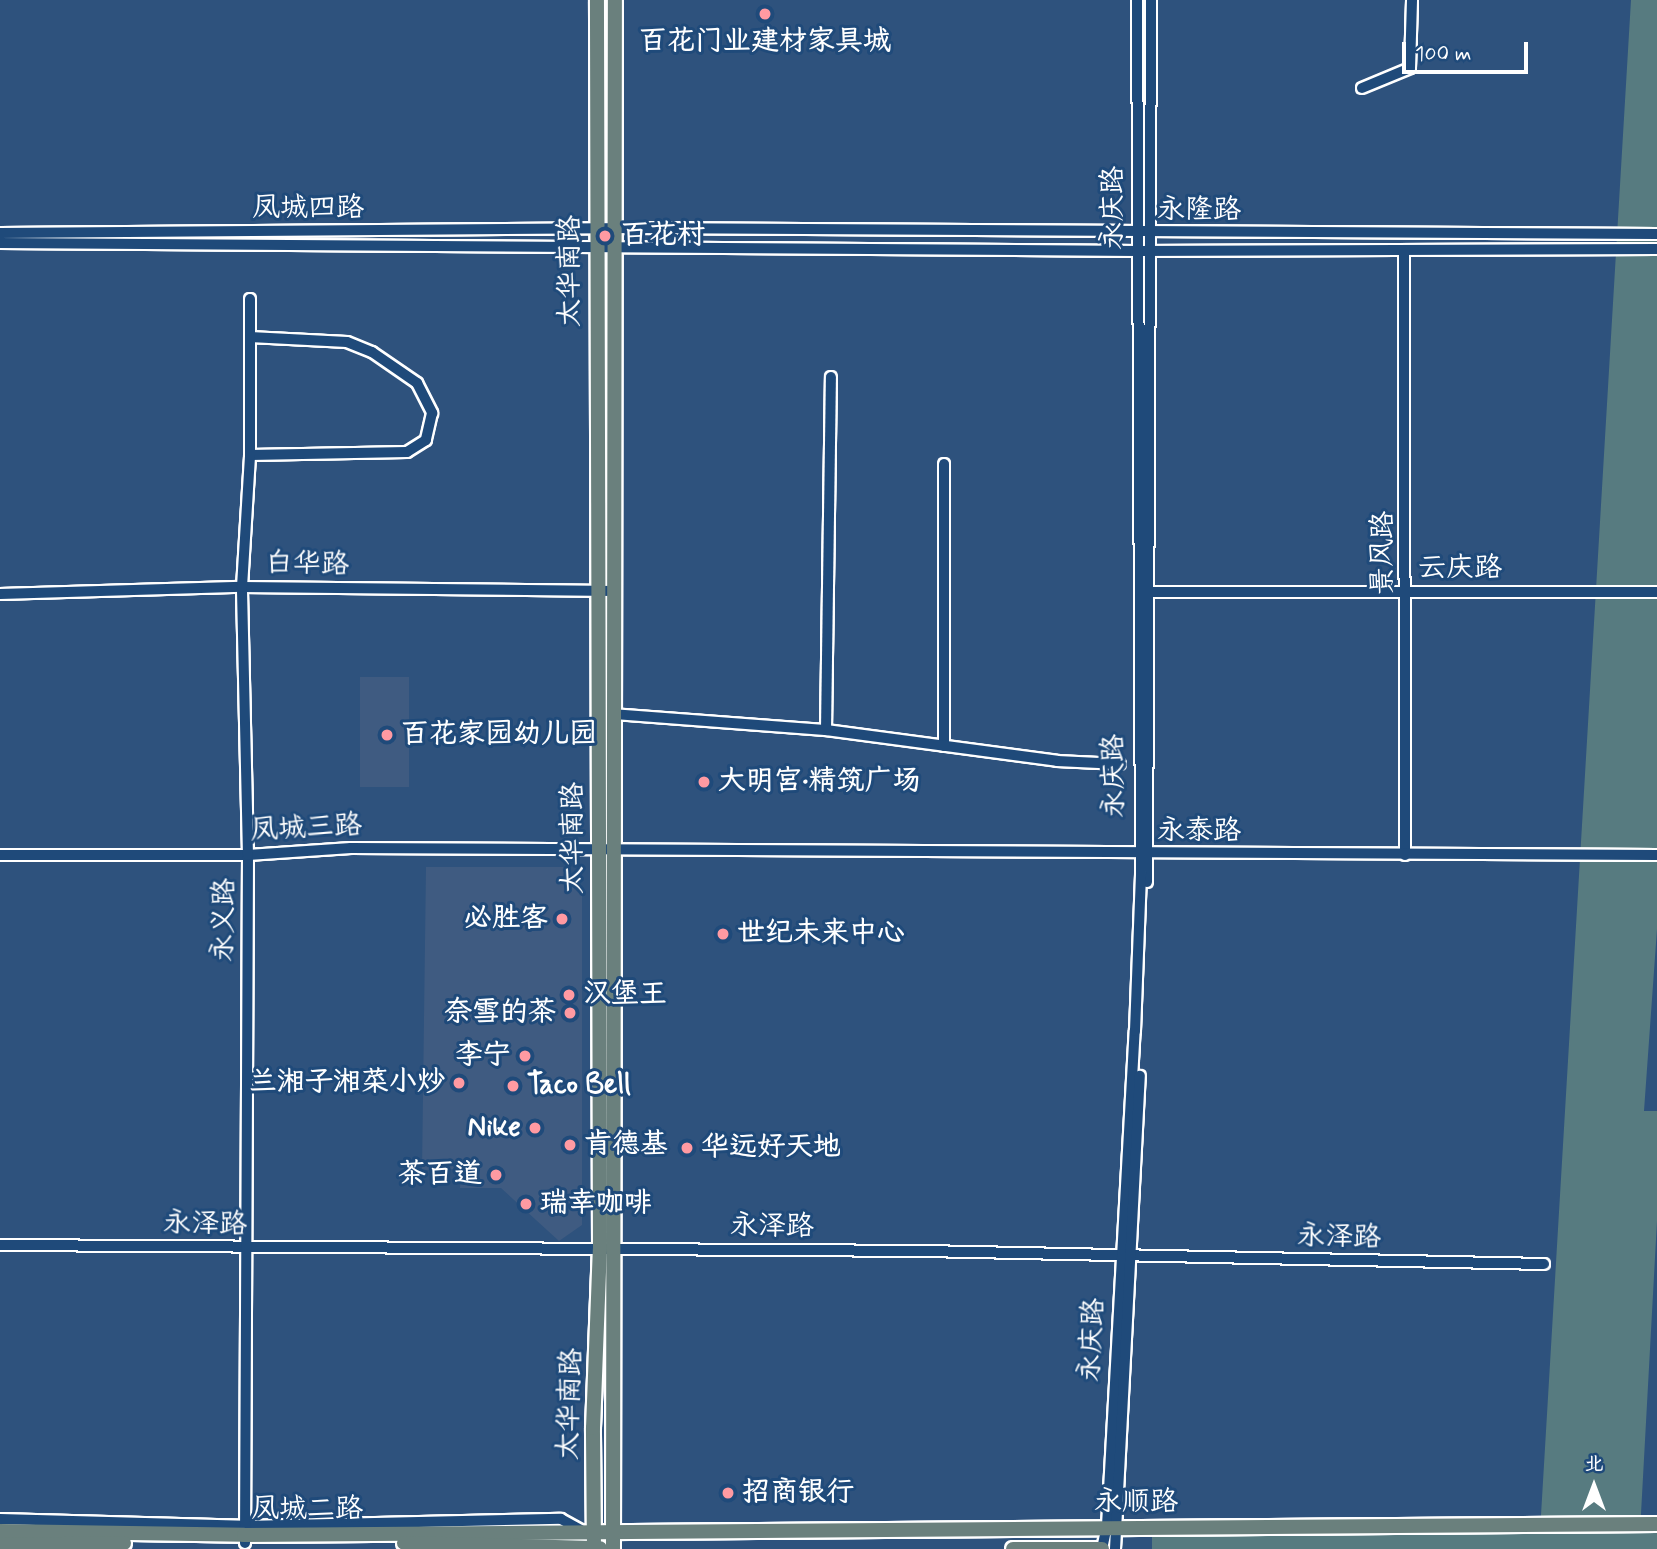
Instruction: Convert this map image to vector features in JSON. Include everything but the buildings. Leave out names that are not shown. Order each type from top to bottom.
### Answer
[{"type":"main road","name":"太华南路","points":[[597,0],[595,239],[598,848],[613,1549]]},
{"type":"main road","name":"太华南路","points":[[594,1541],[607,1249],[615,848],[615,0]]},
{"type":"main road","name":"永顺路","points":[[614,1530],[1657,1524]]},
{"type":"main road","name":"凤城二路","points":[[0,1531],[594,1541],[614,1530]]},
{"type":"main road","name":"凤城二路","points":[[0,1545],[245,1535]]},
{"type":"main road","name":"永顺路","points":[[1013,1549],[1102,1549]]},
{"type":"street","name":"永庆路","points":[[1102,1549],[1112,1526],[1132,1257],[1144,855],[1137,0]]},
{"type":"street","name":"永庆路","points":[[1142,592],[1150,251],[1152,0]]},
{"type":"street","points":[[1363,88],[1410,68],[1412,0]]},
{"type":"street","name":"凤城四路","points":[[0,243],[595,239],[615,229]]},
{"type":"street","name":"永隆路","points":[[615,229],[1657,234]]},
{"type":"street","name":"凤城四路","points":[[0,233],[595,239],[615,246]]},
{"type":"street","name":"永隆路","points":[[615,246],[1137,251],[1657,249]]},
{"type":"street","name":"景风路","points":[[1404,251],[1407,592],[1405,855]]},
{"type":"street","name":"永义路","points":[[245,1535],[244,1249],[248,855],[242,587],[250,455],[250,299]]},
{"type":"street","points":[[250,338],[347,342],[372,352],[418,383],[432,413],[426,440],[407,452],[250,455]]},
{"type":"street","points":[[826,730],[831,377]]},
{"type":"street","points":[[944,464],[944,746]]},
{"type":"street","name":"白华路","points":[[0,594],[242,587],[614,591]]},
{"type":"street","name":"云庆路","points":[[1142,592],[1657,592]]},
{"type":"street","points":[[613,714],[826,730],[944,746],[1120,764]]},
{"type":"street","name":"凤城三路","points":[[0,855],[248,855],[351,848],[615,848]]},
{"type":"street","name":"永泰路","points":[[615,848],[1144,855],[1657,855]]},
{"type":"street","name":"永庆路","points":[[1115,1549],[1112,1526],[1119,1257],[1144,855]]},
{"type":"street","name":"永泽路","points":[[0,1245],[244,1249],[607,1249],[1544,1264]]},
{"type":"street","points":[[0,1520],[245,1535],[561,1519],[594,1541]]},
{"type":"shaded area","points":[[360,677],[409,677],[409,787],[360,787]]},
{"type":"shaded area","points":[[426,867],[563,867],[582,885],[582,1225],[559,1241],[501,1188],[460,1188],[461,1169],[422,1170]]},
{"type":"green space","points":[[1631,0],[1657,0],[1657,929],[1644,1111],[1657,1111],[1657,1221],[1640,1532],[1657,1532],[1657,1549],[1152,1549],[1152,1537],[1540,1532]]},
{"type":"place","name":"百花门业建材家具城","points":[[765,14]]},
{"type":"place","name":"百花村","points":[[605,236]]},
{"type":"place","name":"百花家园幼儿园","points":[[387,735]]},
{"type":"place","name":"大明宫·精筑广场","points":[[704,782]]},
{"type":"place","name":"必胜客","points":[[562,919]]},
{"type":"place","name":"世纪未来中心","points":[[723,934]]},
{"type":"place","name":"汉堡王","points":[[569,995]]},
{"type":"place","name":"奈雪的茶","points":[[570,1013]]},
{"type":"place","name":"李宁","points":[[525,1056]]},
{"type":"place","name":"兰湘子湘菜小炒","points":[[459,1083]]},
{"type":"place","name":"Taco Bell","points":[[513,1086]]},
{"type":"place","name":"Nike","points":[[535,1128]]},
{"type":"place","name":"肯德基","points":[[570,1145]]},
{"type":"place","name":"华远好天地","points":[[687,1148]]},
{"type":"place","name":"茶百道","points":[[496,1175]]},
{"type":"place","name":"瑞幸咖啡","points":[[526,1204]]},
{"type":"place","name":"招商银行","points":[[728,1493]]}]
